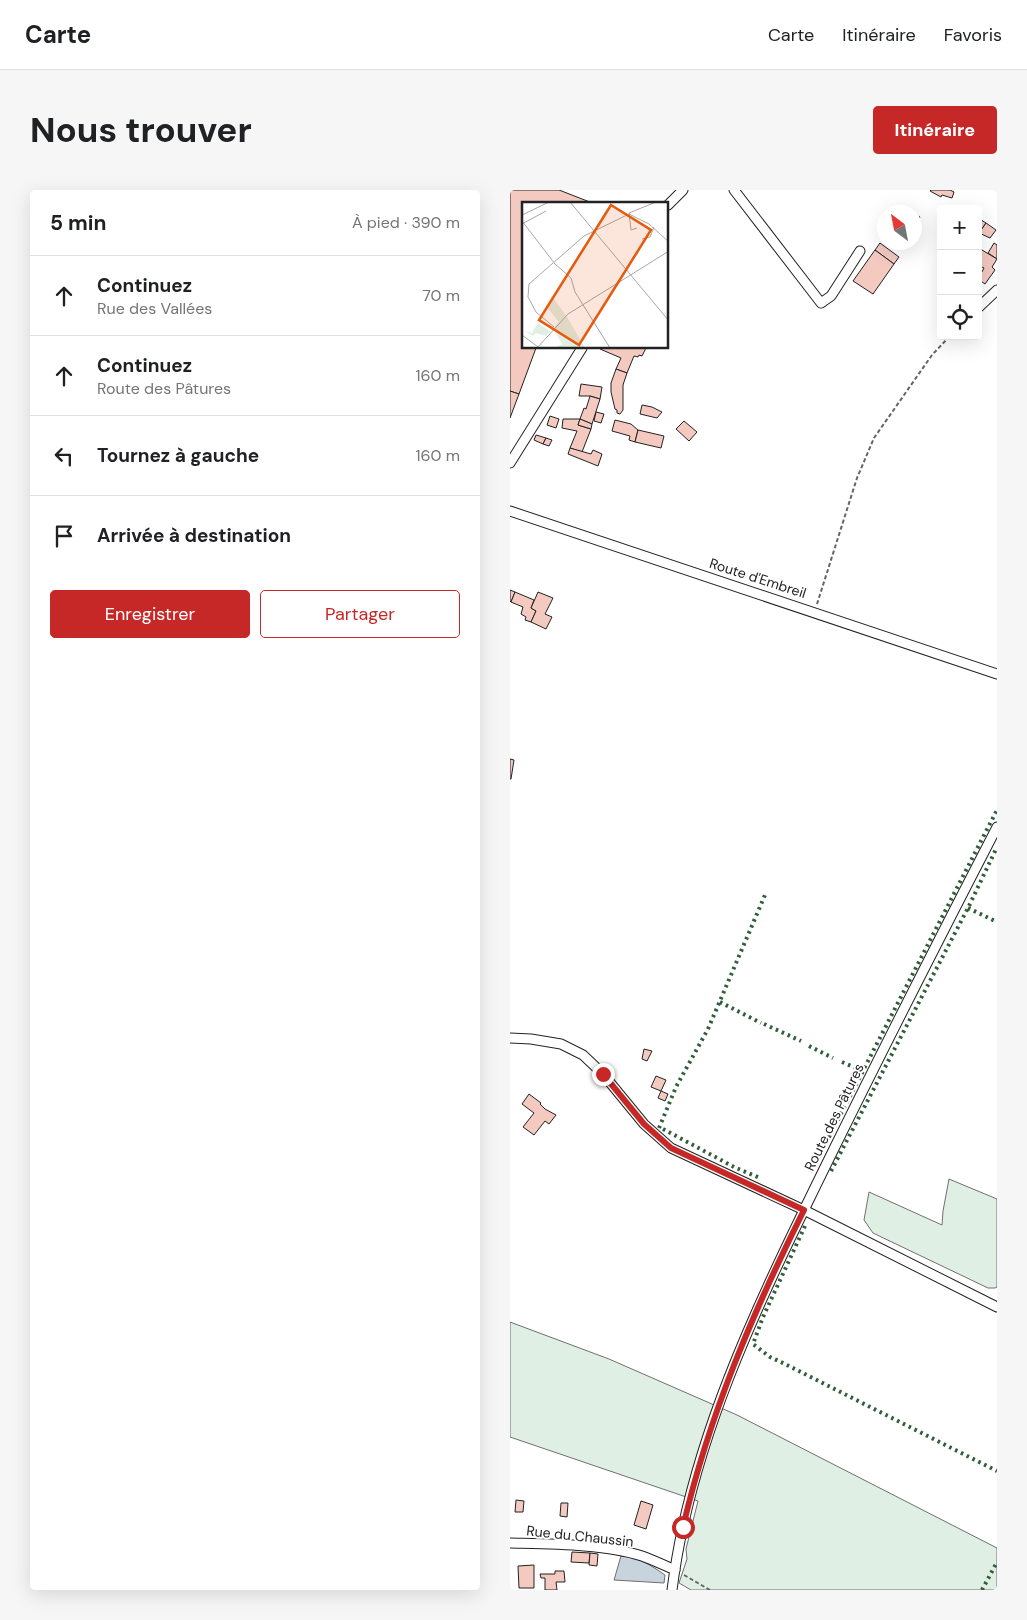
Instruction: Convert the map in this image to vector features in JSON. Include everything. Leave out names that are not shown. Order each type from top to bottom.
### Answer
[{"type":"street","points":[[669,204],[683,190]]},
{"type":"street","points":[[734,190],[821,303],[832,296],[860,251]]},
{"type":"street","points":[[982,304],[997,290]]},
{"type":"street","points":[[510,463],[581,349]]},
{"type":"street","name":"Route d'Embreil","points":[[510,511],[997,674]]},
{"type":"street","name":"Route des Pâtures","points":[[672,1590],[683,1527],[694,1480],[710,1426],[732,1369],[783,1252],[897,1020],[997,826]]},
{"type":"street","points":[[510,1038],[562,1044],[583,1055],[603,1074],[644,1124],[671,1148],[804,1210],[997,1307]]},
{"type":"street","name":"Rue du Chaussin","points":[[510,1543],[536,1543],[616,1550],[643,1556],[675,1570]]},
{"type":"path","points":[[814,612],[857,478],[874,438],[932,355],[946,340]]},
{"type":"path","points":[[675,1570],[710,1590]]},
{"type":"green space","points":[[949,1179],[997,1199],[997,1287],[995,1288],[988,1288],[873,1233],[864,1220],[869,1192],[942,1225]]},
{"type":"green space","points":[[510,1322],[609,1359],[737,1415],[997,1548],[997,1590],[691,1590],[679,1583],[687,1559],[686,1549],[698,1501],[510,1437]]},
{"type":"shaded area","points":[[621,1556],[639,1560],[655,1568],[665,1575],[664,1583],[614,1580]]},
{"type":"building","points":[[510,190],[559,190],[590,202],[522,202],[522,349],[536,349],[519,394],[510,391]]},
{"type":"building","points":[[931,190],[950,190],[954,192],[952,198],[942,195],[941,197]]},
{"type":"building","points":[[982,220],[986,223],[982,229]]},
{"type":"building","points":[[986,223],[996,230],[990,238],[982,234],[982,229]]},
{"type":"building","points":[[994,243],[997,245],[997,259],[988,253]]},
{"type":"building","points":[[877,247],[877,250],[890,250],[899,257],[894,264],[875,250]]},
{"type":"building","points":[[875,250],[894,264],[873,294],[853,281]]},
{"type":"building","points":[[982,250],[997,259],[992,267],[995,270],[985,284],[982,282],[984,268],[982,267]]},
{"type":"building","points":[[600,349],[646,349],[642,356],[634,356],[627,373],[616,369],[621,358]]},
{"type":"building","points":[[616,369],[627,373],[623,385],[623,410],[620,414],[615,409],[611,392],[611,383]]},
{"type":"building","points":[[581,384],[602,387],[600,399],[590,396],[579,396]]},
{"type":"building","points":[[510,391],[519,394],[510,418]]},
{"type":"building","points":[[590,396],[600,399],[592,424],[580,419],[584,408],[586,409]]},
{"type":"building","points":[[642,405],[662,412],[657,418],[640,414]]},
{"type":"building","points":[[596,412],[604,414],[601,423],[594,421]]},
{"type":"building","points":[[550,416],[559,419],[556,428],[547,425]]},
{"type":"building","points":[[563,419],[580,419],[578,425],[591,429],[582,452],[570,448],[577,431],[562,428]]},
{"type":"building","points":[[580,419],[592,424],[591,429],[578,425]]},
{"type":"building","points":[[615,420],[631,424],[638,430],[635,442],[629,440],[630,436],[612,431]]},
{"type":"building","points":[[684,421],[697,432],[689,441],[676,429]]},
{"type":"building","points":[[638,430],[664,436],[661,448],[635,442]]},
{"type":"building","points":[[536,435],[546,438],[543,444],[534,440]]},
{"type":"building","points":[[546,438],[552,440],[549,446],[543,444]]},
{"type":"building","points":[[570,448],[591,454],[593,450],[602,454],[598,466],[568,454]]},
{"type":"building","points":[[510,590],[515,592],[511,602],[510,601]]},
{"type":"building","points":[[515,592],[534,600],[531,608],[536,611],[531,622],[525,620],[526,617],[521,614],[523,607],[511,602]]},
{"type":"building","points":[[538,592],[553,598],[545,614],[552,617],[546,629],[531,622],[536,611],[531,608]]},
{"type":"building","points":[[510,759],[514,760],[511,779],[510,779]]},
{"type":"building","points":[[644,1049],[652,1051],[647,1061],[642,1059]]},
{"type":"building","points":[[656,1076],[666,1080],[661,1091],[651,1087]]},
{"type":"building","points":[[661,1091],[668,1094],[665,1101],[658,1098]]},
{"type":"building","points":[[529,1094],[541,1103],[545,1109],[556,1115],[549,1124],[545,1121],[534,1135],[523,1127],[534,1113],[522,1104]]},
{"type":"building","points":[[516,1500],[524,1501],[523,1512],[515,1512]]},
{"type":"building","points":[[641,1501],[653,1505],[646,1529],[634,1525]]},
{"type":"building","points":[[561,1503],[568,1503],[567,1517],[560,1516]]},
{"type":"building","points":[[572,1552],[590,1553],[589,1563],[571,1562]]},
{"type":"building","points":[[590,1553],[598,1554],[597,1566],[589,1565]]},
{"type":"building","points":[[534,1565],[534,1588],[519,1588],[518,1566]]},
{"type":"building","points":[[555,1571],[564,1571],[565,1582],[556,1582],[557,1590],[545,1590],[545,1578],[541,1578],[540,1574],[555,1574]]},
{"type":"hedge","points":[[811,1172],[997,810]]},
{"type":"hedge","points":[[831,1171],[968,908],[997,847]]},
{"type":"hedge","points":[[659,1128],[676,1087],[708,1029],[765,895]]},
{"type":"hedge","points":[[968,908],[997,922]]},
{"type":"hedge","points":[[720,1002],[761,1023]]},
{"type":"hedge","points":[[764,1024],[801,1041]]},
{"type":"hedge","points":[[809,1046],[833,1058]]},
{"type":"hedge","points":[[842,1062],[863,1071]]},
{"type":"hedge","points":[[663,1129],[734,1167],[760,1178]]},
{"type":"hedge","points":[[805,1226],[763,1317],[753,1344],[770,1357],[997,1471]]},
{"type":"hedge","points":[[982,1590],[997,1562]]},
{"type":"route","points":[[603,1074],[644,1124],[671,1148],[804,1210],[783,1252],[728,1378],[710,1426],[694,1480],[683,1527]]}]
